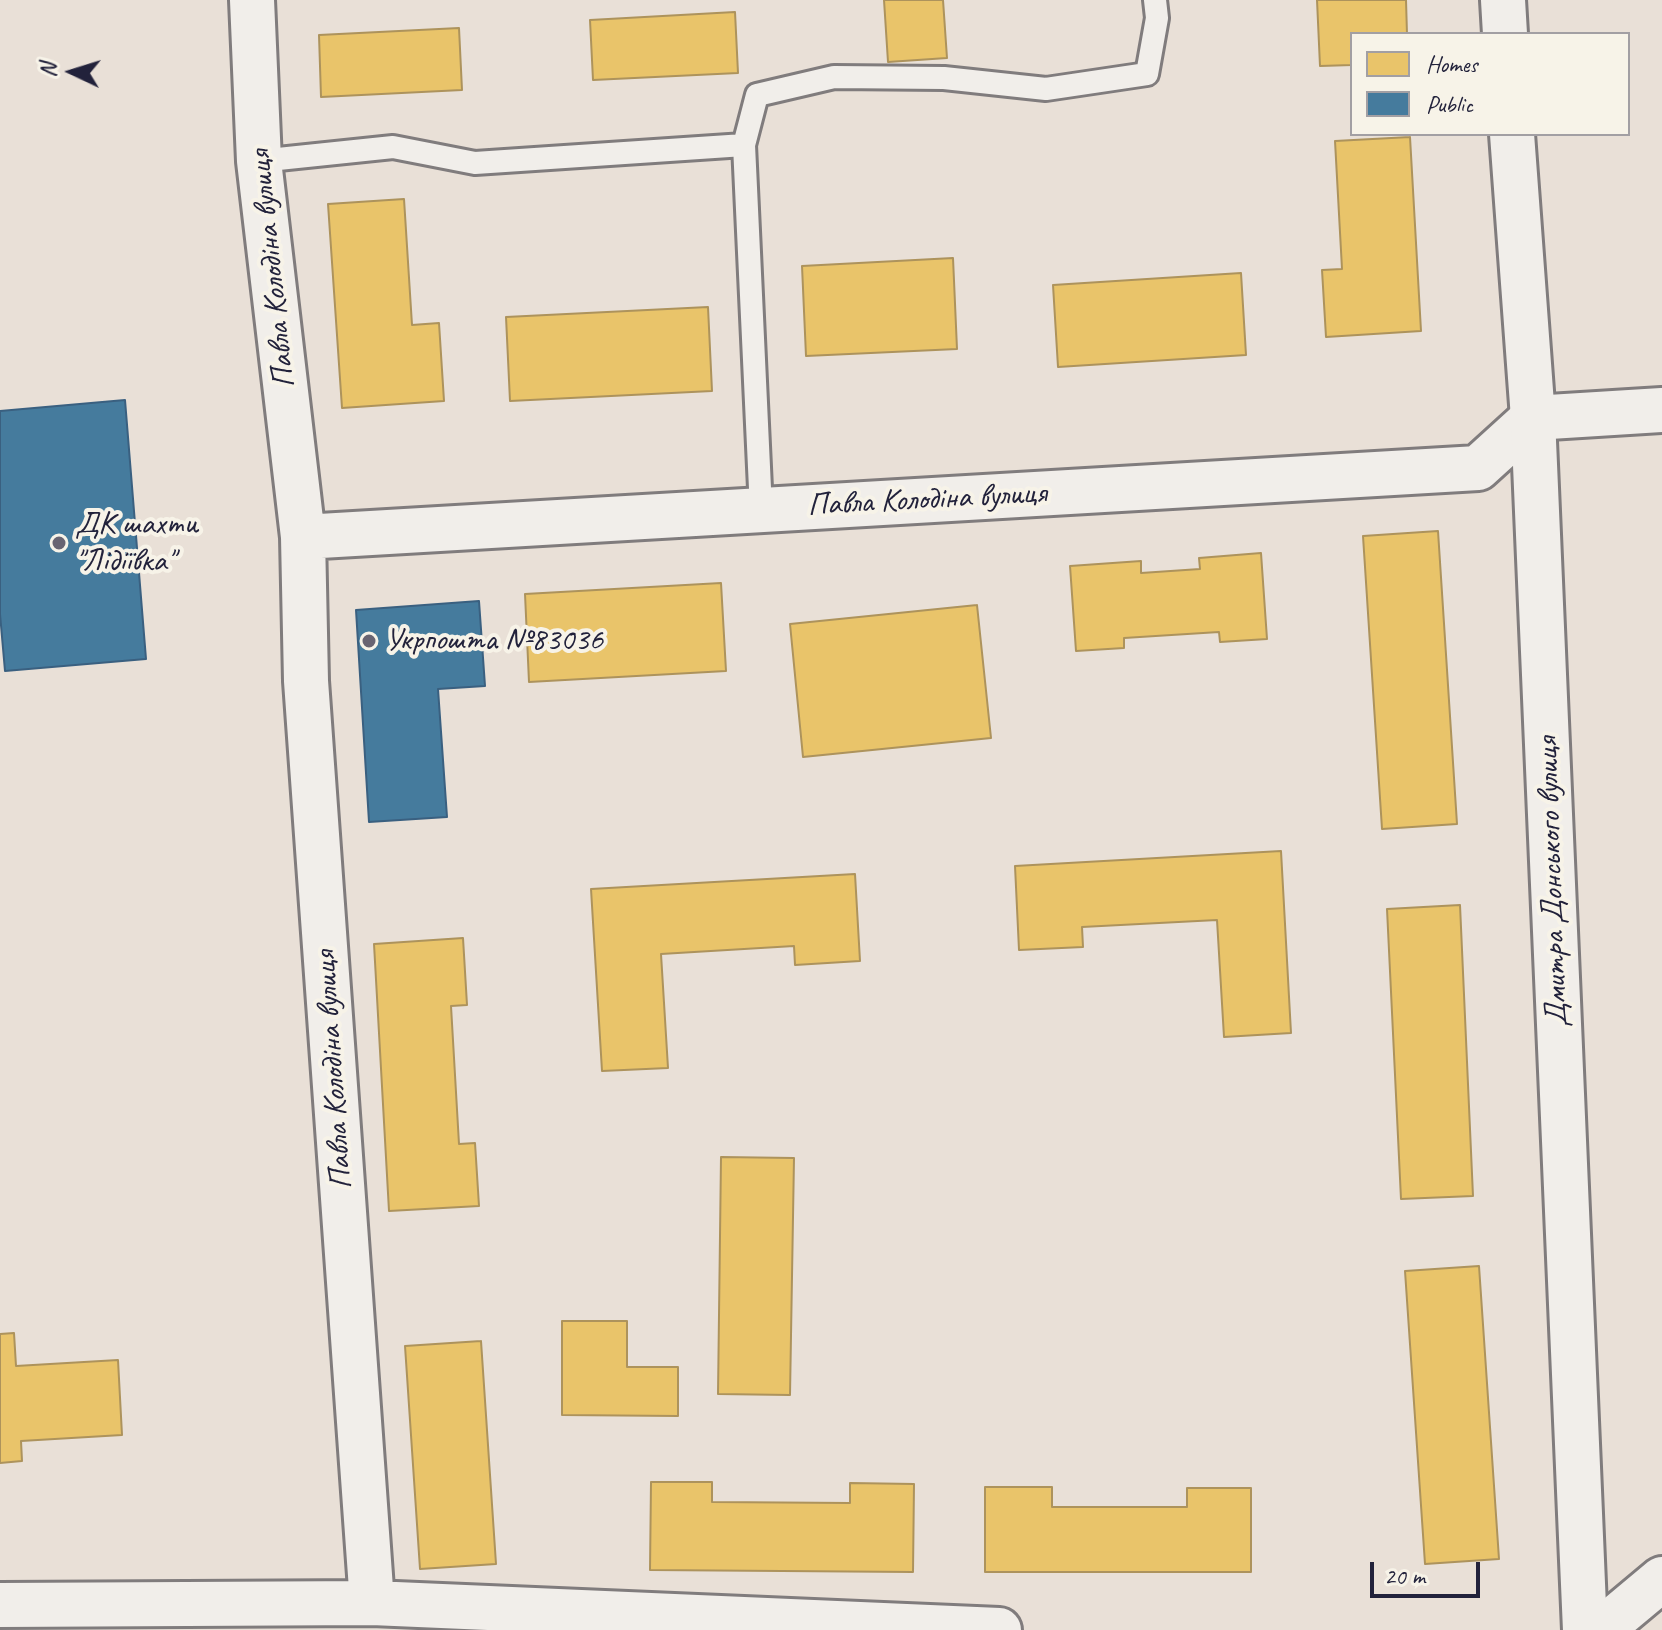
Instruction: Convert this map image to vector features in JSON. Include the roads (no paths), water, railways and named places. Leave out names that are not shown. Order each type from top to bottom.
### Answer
[{"type":"street","name":"Павла Колодіна вулиця","points":[[252,0],[259,161],[303,537],[307,697],[372,1603]]},
{"type":"street","points":[[1503,0],[1505,32]]},
{"type":"street","name":"Дмитра Донського вулиця","points":[[1512,136],[1533,418],[1585,1630]]},
{"type":"street","points":[[1533,418],[1662,410]]},
{"type":"street","name":"Павла Колодіна вулиця","points":[[303,537],[1478,468],[1533,418]]},
{"type":"street","points":[[1601,1630],[1662,1579]]},
{"type":"street","points":[[0,1605],[372,1603],[999,1630]]},
{"type":"lane","points":[[761,510],[744,145],[757,95],[834,77],[944,78],[1046,89],[1147,74],[1157,18],[1155,0]]},
{"type":"lane","points":[[259,161],[393,147],[475,163],[744,145]]},
{"type":"place","name":"ДК шахти \"Лідіївка\"","points":[[59,543]]},
{"type":"place","name":"Укрпошта №83036","points":[[369,641]]}]
